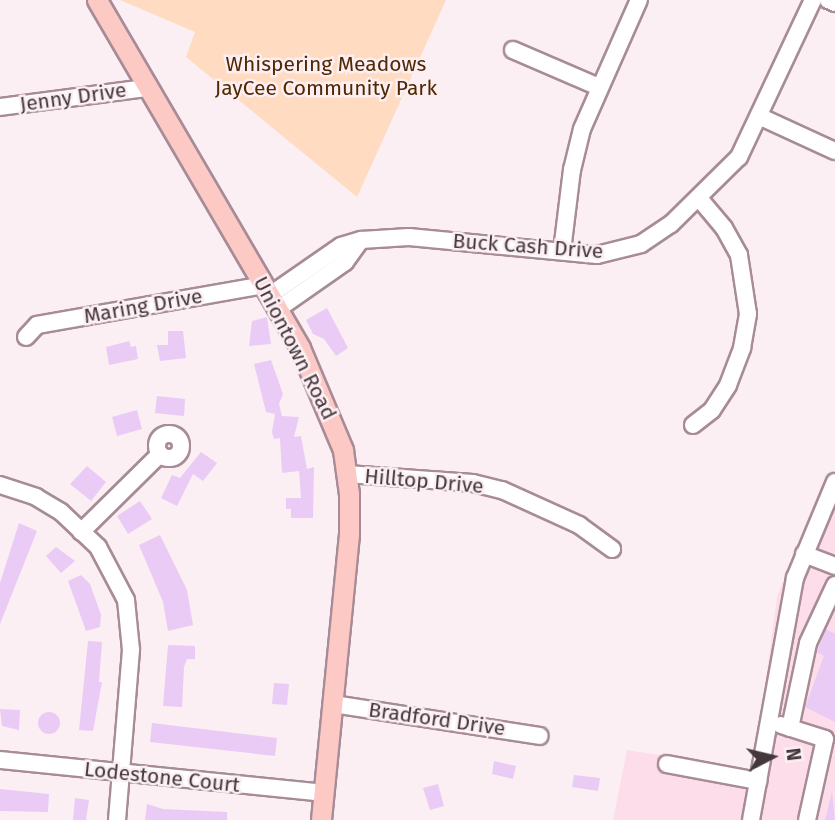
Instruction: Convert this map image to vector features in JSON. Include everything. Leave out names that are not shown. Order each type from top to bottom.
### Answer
[{"type":"main road","name":"Uniontown Road","points":[[97,0],[146,88],[271,296],[325,404],[347,474],[349,534],[321,820]]},
{"type":"street","points":[[562,251],[576,149],[639,0]]},
{"type":"street","name":"Buck Cash Drive","points":[[271,296],[345,261],[362,240],[409,237],[597,254],[641,244],[699,198],[738,157],[761,117],[813,0]]},
{"type":"street","points":[[828,0],[835,3]]},
{"type":"street","points":[[513,50],[600,87]]},
{"type":"street","name":"Jenny Drive","points":[[0,107],[146,88]]},
{"type":"street","points":[[761,117],[835,151]]},
{"type":"street","points":[[694,425],[712,410],[728,385],[742,348],[748,314],[736,249],[699,198]]},
{"type":"street","name":"Maring Drive","points":[[26,337],[37,325],[271,296]]},
{"type":"street","points":[[81,531],[160,454]]},
{"type":"street","name":"Hilltop Drive","points":[[347,474],[473,483],[502,489],[579,526],[612,549]]},
{"type":"street","points":[[751,820],[788,610],[804,554],[835,482]]},
{"type":"street","points":[[1,489],[36,496],[98,547],[114,575],[130,624],[117,820]]},
{"type":"street","points":[[804,554],[835,566]]},
{"type":"street","points":[[790,728],[808,643],[835,585]]},
{"type":"street","name":"Bradford Drive","points":[[333,704],[540,736]]},
{"type":"street","points":[[768,721],[825,740],[807,820]]},
{"type":"street","name":"Lodestone Court","points":[[0,760],[324,793]]},
{"type":"street","points":[[667,764],[758,781]]},
{"type":"shaded area","points":[[822,484],[835,491],[835,820],[613,820],[627,750],[754,770],[777,597]]},
{"type":"green space","name":"Whispering Meadows JayCee Community Park","points":[[120,0],[446,0],[357,197],[186,57],[195,32]]},
{"type":"building","points":[[327,308],[348,348],[336,356],[324,339],[313,334],[306,320]]},
{"type":"building","points":[[267,317],[271,344],[249,346],[252,321]]},
{"type":"building","points":[[168,331],[183,331],[186,358],[160,361],[157,345],[168,345]]},
{"type":"building","points":[[129,341],[131,347],[136,346],[138,359],[109,365],[106,347]]},
{"type":"building","points":[[271,360],[283,394],[279,404],[282,416],[299,417],[294,437],[301,436],[307,469],[314,467],[313,518],[291,518],[291,509],[286,509],[286,498],[301,498],[299,471],[282,473],[280,438],[274,439],[272,432],[275,414],[266,412],[254,364]]},
{"type":"building","points":[[157,396],[185,399],[184,416],[155,413]]},
{"type":"building","points":[[137,410],[142,429],[117,436],[112,417]]},
{"type":"building","points":[[201,452],[217,463],[203,481],[193,474],[177,506],[161,498],[172,475],[180,478]]},
{"type":"building","points":[[87,466],[106,482],[91,501],[70,484]]},
{"type":"building","points":[[140,501],[152,519],[128,534],[117,516]]},
{"type":"building","points":[[19,523],[37,531],[0,624],[0,583]]},
{"type":"building","points":[[160,535],[187,590],[193,625],[168,631],[163,602],[139,545]]},
{"type":"building","points":[[56,547],[75,561],[61,573],[46,556]]},
{"type":"building","points":[[81,575],[90,584],[101,615],[100,627],[86,631],[68,581]]},
{"type":"building","points":[[826,629],[835,634],[835,722],[805,707],[824,656],[817,652]]},
{"type":"building","points":[[88,641],[102,642],[99,682],[102,682],[93,731],[79,730]]},
{"type":"building","points":[[168,645],[195,646],[195,659],[187,659],[184,667],[182,707],[163,706]]},
{"type":"building","points":[[274,683],[289,684],[287,705],[272,704]]},
{"type":"building","points":[[0,709],[20,710],[19,730],[2,726]]},
{"type":"building","points":[[49,712],[57,715],[60,723],[57,731],[49,734],[41,731],[38,723],[41,715]]},
{"type":"building","points":[[152,723],[277,738],[275,756],[150,742]]},
{"type":"building","points":[[494,761],[516,766],[513,779],[492,774]]},
{"type":"building","points":[[574,775],[600,778],[598,791],[572,787]]},
{"type":"building","points":[[438,784],[444,806],[430,810],[423,788]]},
{"type":"building","points":[[0,789],[49,794],[48,812],[0,811]]},
{"type":"building","points":[[832,792],[835,820],[825,820]]},
{"type":"building","points":[[75,798],[89,800],[86,820],[73,820]]},
{"type":"building","points":[[147,804],[163,809],[227,812],[227,820],[145,820]]}]
